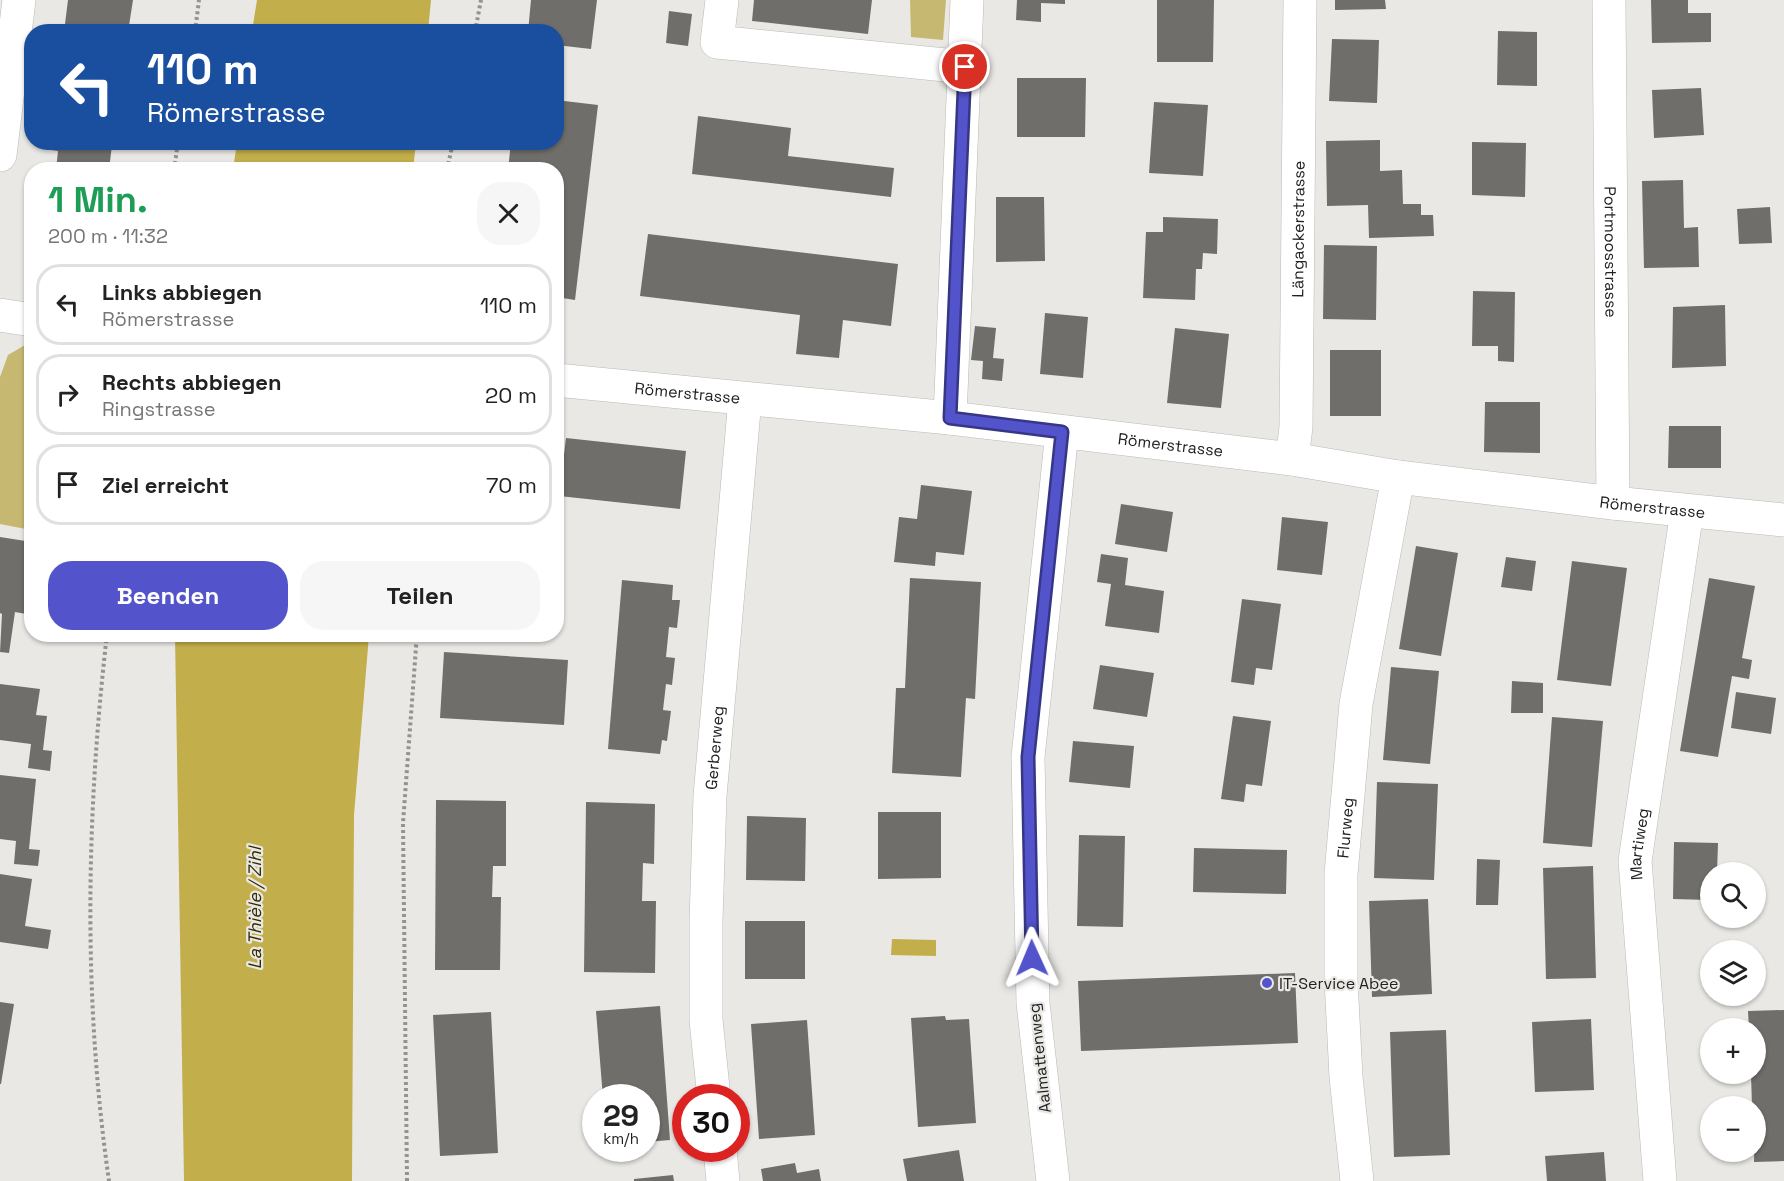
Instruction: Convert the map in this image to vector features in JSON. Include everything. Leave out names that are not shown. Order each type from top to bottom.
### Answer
[{"type":"street","points":[[0,154],[19,0]]},
{"type":"street","points":[[722,0],[717,42],[965,67]]},
{"type":"street","points":[[950,418],[967,0]]},
{"type":"street","name":"Längackerstrasse","points":[[1292,459],[1296,427],[1300,0]]},
{"type":"street","name":"Portmoosstrasse","points":[[1609,0],[1613,503]]},
{"type":"street","points":[[0,315],[24,319]]},
{"type":"street","name":"Römerstrasse","points":[[564,381],[950,418],[1292,459],[1398,477],[1613,503],[1784,520]]},
{"type":"street","name":"Gerberweg","points":[[713,1084],[706,1020],[710,796],[745,399]]},
{"type":"street","name":"Aalmattenweg","points":[[1053,1181],[1033,1003],[1028,757],[1062,432]]},
{"type":"street","name":"Flurweg","points":[[1357,1181],[1346,1077],[1341,980],[1341,874],[1356,704],[1398,477]]},
{"type":"street","name":"Martiweg","points":[[1660,1181],[1635,861],[1687,511]]},
{"type":"street","points":[[721,1162],[723,1181]]},
{"type":"path","points":[[196,24],[200,0]]},
{"type":"path","points":[[476,24],[481,0]]},
{"type":"path","points":[[106,642],[95,759],[91,860],[91,975],[97,1077],[109,1181]]},
{"type":"path","points":[[407,1181],[403,823],[416,642]]},
{"type":"shaded area","points":[[910,0],[946,0],[943,40],[911,37]]},
{"type":"shaded area","points":[[24,346],[24,529],[0,524],[0,377],[8,355]]},
{"type":"water","points":[[257,0],[431,0],[429,24],[253,24]]},
{"type":"water","points":[[236,150],[415,150],[414,162],[234,162]]},
{"type":"water","name":"La Thièle / Zihl","points":[[175,642],[368,642],[354,815],[352,1181],[184,1181]]},
{"type":"water","points":[[892,939],[936,940],[936,956],[891,955]]},
{"type":"building","points":[[68,0],[133,0],[129,24],[65,24]]},
{"type":"building","points":[[531,0],[597,0],[591,49],[564,46],[564,24],[529,24]]},
{"type":"building","points":[[754,0],[872,0],[868,34],[752,21]]},
{"type":"building","points":[[1017,0],[1065,0],[1065,4],[1041,3],[1041,22],[1016,20]]},
{"type":"building","points":[[1157,0],[1214,0],[1213,62],[1157,62]]},
{"type":"building","points":[[1335,0],[1385,0],[1386,9],[1335,10]]},
{"type":"building","points":[[1651,0],[1688,0],[1688,13],[1711,13],[1711,42],[1652,43]]},
{"type":"building","points":[[669,11],[692,14],[688,46],[666,43]]},
{"type":"building","points":[[1498,31],[1537,32],[1537,86],[1497,85]]},
{"type":"building","points":[[1332,39],[1379,40],[1377,103],[1329,101]]},
{"type":"building","points":[[1017,78],[1086,78],[1085,137],[1017,137]]},
{"type":"building","points":[[1701,88],[1704,135],[1654,138],[1652,90]]},
{"type":"building","points":[[564,101],[598,105],[575,300],[564,298],[564,162],[509,162],[510,150],[564,150]]},
{"type":"building","points":[[1154,102],[1208,105],[1203,176],[1149,173]]},
{"type":"building","points":[[698,116],[791,128],[788,156],[894,168],[891,197],[692,174]]},
{"type":"building","points":[[1380,140],[1380,171],[1402,170],[1403,204],[1421,204],[1421,215],[1433,215],[1434,236],[1369,238],[1368,205],[1327,206],[1326,141]]},
{"type":"building","points":[[1472,142],[1526,143],[1525,197],[1472,195]]},
{"type":"building","points":[[51,150],[111,150],[110,162],[57,162],[58,151]]},
{"type":"building","points":[[1683,180],[1684,228],[1698,227],[1699,267],[1644,268],[1642,181]]},
{"type":"building","points":[[996,197],[1044,197],[1045,261],[996,262]]},
{"type":"building","points":[[1770,207],[1772,243],[1739,244],[1737,209]]},
{"type":"building","points":[[1163,217],[1218,219],[1217,254],[1203,253],[1202,269],[1196,269],[1195,300],[1143,298],[1146,232],[1163,232]]},
{"type":"building","points":[[648,234],[898,264],[891,326],[843,320],[839,358],[796,354],[800,315],[640,296]]},
{"type":"building","points":[[1324,245],[1377,246],[1376,320],[1323,319]]},
{"type":"building","points":[[1473,291],[1515,292],[1514,362],[1498,361],[1498,346],[1472,346]]},
{"type":"building","points":[[1725,305],[1726,366],[1672,368],[1673,307]]},
{"type":"building","points":[[1045,313],[1088,317],[1083,378],[1040,374]]},
{"type":"building","points":[[975,326],[996,328],[993,358],[1004,359],[1002,381],[982,379],[983,361],[971,360]]},
{"type":"building","points":[[1175,328],[1229,334],[1221,408],[1167,403]]},
{"type":"building","points":[[1330,350],[1381,350],[1381,416],[1330,416]]},
{"type":"building","points":[[1485,402],[1540,402],[1540,453],[1484,452]]},
{"type":"building","points":[[1669,426],[1721,426],[1721,468],[1668,468]]},
{"type":"building","points":[[566,438],[686,451],[680,509],[564,497]]},
{"type":"building","points":[[921,485],[972,491],[964,555],[936,552],[935,566],[894,562],[899,517],[917,519]]},
{"type":"building","points":[[1121,504],[1173,512],[1167,552],[1115,544]]},
{"type":"building","points":[[1282,517],[1328,522],[1322,575],[1277,570]]},
{"type":"building","points":[[0,537],[24,541],[24,614],[15,612],[9,653],[0,652],[2,614],[0,613]]},
{"type":"building","points":[[1416,546],[1458,553],[1441,656],[1399,649]]},
{"type":"building","points":[[1101,554],[1128,558],[1125,585],[1164,591],[1159,633],[1105,626],[1111,584],[1097,582]]},
{"type":"building","points":[[1506,557],[1536,561],[1532,591],[1501,587]]},
{"type":"building","points":[[1572,561],[1627,568],[1611,686],[1557,680]]},
{"type":"building","points":[[910,578],[981,582],[975,699],[966,698],[961,777],[892,773],[896,688],[905,688]]},
{"type":"building","points":[[1709,578],[1755,586],[1742,658],[1752,660],[1749,679],[1732,676],[1718,757],[1680,751]]},
{"type":"building","points":[[622,580],[673,585],[672,600],[680,600],[677,628],[669,627],[666,657],[675,658],[672,685],[666,684],[663,710],[671,711],[667,741],[662,740],[660,754],[608,749]]},
{"type":"building","points":[[1242,599],[1281,604],[1272,670],[1256,668],[1254,685],[1231,682]]},
{"type":"building","points":[[444,652],[568,660],[564,725],[440,718]]},
{"type":"building","points":[[1100,665],[1154,673],[1147,717],[1093,709]]},
{"type":"building","points":[[1391,667],[1439,671],[1430,764],[1383,760]]},
{"type":"building","points":[[1512,681],[1543,683],[1543,713],[1511,713]]},
{"type":"building","points":[[0,684],[40,689],[36,715],[47,716],[43,750],[52,751],[50,771],[28,768],[31,744],[0,740]]},
{"type":"building","points":[[1736,692],[1776,698],[1771,734],[1731,728]]},
{"type":"building","points":[[1233,716],[1271,721],[1262,786],[1246,784],[1244,802],[1221,799]]},
{"type":"building","points":[[1552,717],[1603,721],[1592,847],[1543,843]]},
{"type":"building","points":[[1073,741],[1134,746],[1130,788],[1069,782]]},
{"type":"building","points":[[0,775],[36,779],[29,849],[40,850],[38,866],[14,864],[16,841],[0,839]]},
{"type":"building","points":[[1377,782],[1438,784],[1434,880],[1374,878]]},
{"type":"building","points":[[436,800],[506,801],[506,866],[493,866],[492,897],[501,897],[500,970],[435,970]]},
{"type":"building","points":[[586,802],[655,804],[654,864],[643,863],[642,901],[656,901],[655,973],[584,972]]},
{"type":"building","points":[[878,812],[941,812],[941,878],[878,879]]},
{"type":"building","points":[[747,816],[806,818],[805,881],[746,880]]},
{"type":"building","points":[[1079,835],[1125,836],[1123,927],[1077,926]]},
{"type":"building","points":[[1674,842],[1718,843],[1717,862],[1700,862],[1700,900],[1673,899]]},
{"type":"building","points":[[1194,848],[1287,850],[1286,894],[1193,892]]},
{"type":"building","points":[[1477,859],[1500,860],[1498,905],[1476,905]]},
{"type":"building","points":[[1593,866],[1596,978],[1546,979],[1543,868]]},
{"type":"building","points":[[0,874],[32,879],[25,926],[51,930],[48,949],[0,942]]},
{"type":"building","points":[[1428,899],[1432,994],[1372,997],[1369,901]]},
{"type":"building","points":[[745,921],[805,921],[805,979],[745,979]]},
{"type":"building","points":[[1295,973],[1298,1043],[1081,1051],[1078,981]]},
{"type":"building","points":[[0,1002],[14,1004],[1,1084],[0,1084]]},
{"type":"building","points":[[660,1006],[670,1140],[660,1141],[660,1084],[602,1084],[596,1011]]},
{"type":"building","points":[[1784,1010],[1784,1161],[1766,1162],[1766,1096],[1752,1096],[1751,1084],[1766,1084],[1766,1018],[1748,1018],[1748,1011]]},
{"type":"building","points":[[491,1012],[498,1153],[440,1156],[433,1015]]},
{"type":"building","points":[[945,1016],[946,1020],[969,1019],[976,1123],[918,1127],[911,1018]]},
{"type":"building","points":[[1591,1019],[1594,1090],[1535,1092],[1532,1022]]},
{"type":"building","points":[[807,1020],[815,1135],[759,1139],[751,1024]]},
{"type":"building","points":[[1446,1030],[1450,1155],[1394,1157],[1390,1032]]},
{"type":"building","points":[[959,1150],[964,1181],[907,1181],[903,1159]]},
{"type":"building","points":[[1604,1152],[1606,1181],[1547,1181],[1545,1156]]},
{"type":"building","points":[[795,1163],[797,1173],[819,1169],[821,1181],[763,1181],[761,1169]]},
{"type":"building","points":[[673,1175],[674,1181],[634,1181],[634,1179]]},
{"type":"place","name":"IT-Service Abee","points":[[1267,983]]},
{"type":"route","points":[[965,67],[950,418],[1062,432],[1028,757],[1032,958]]}]
